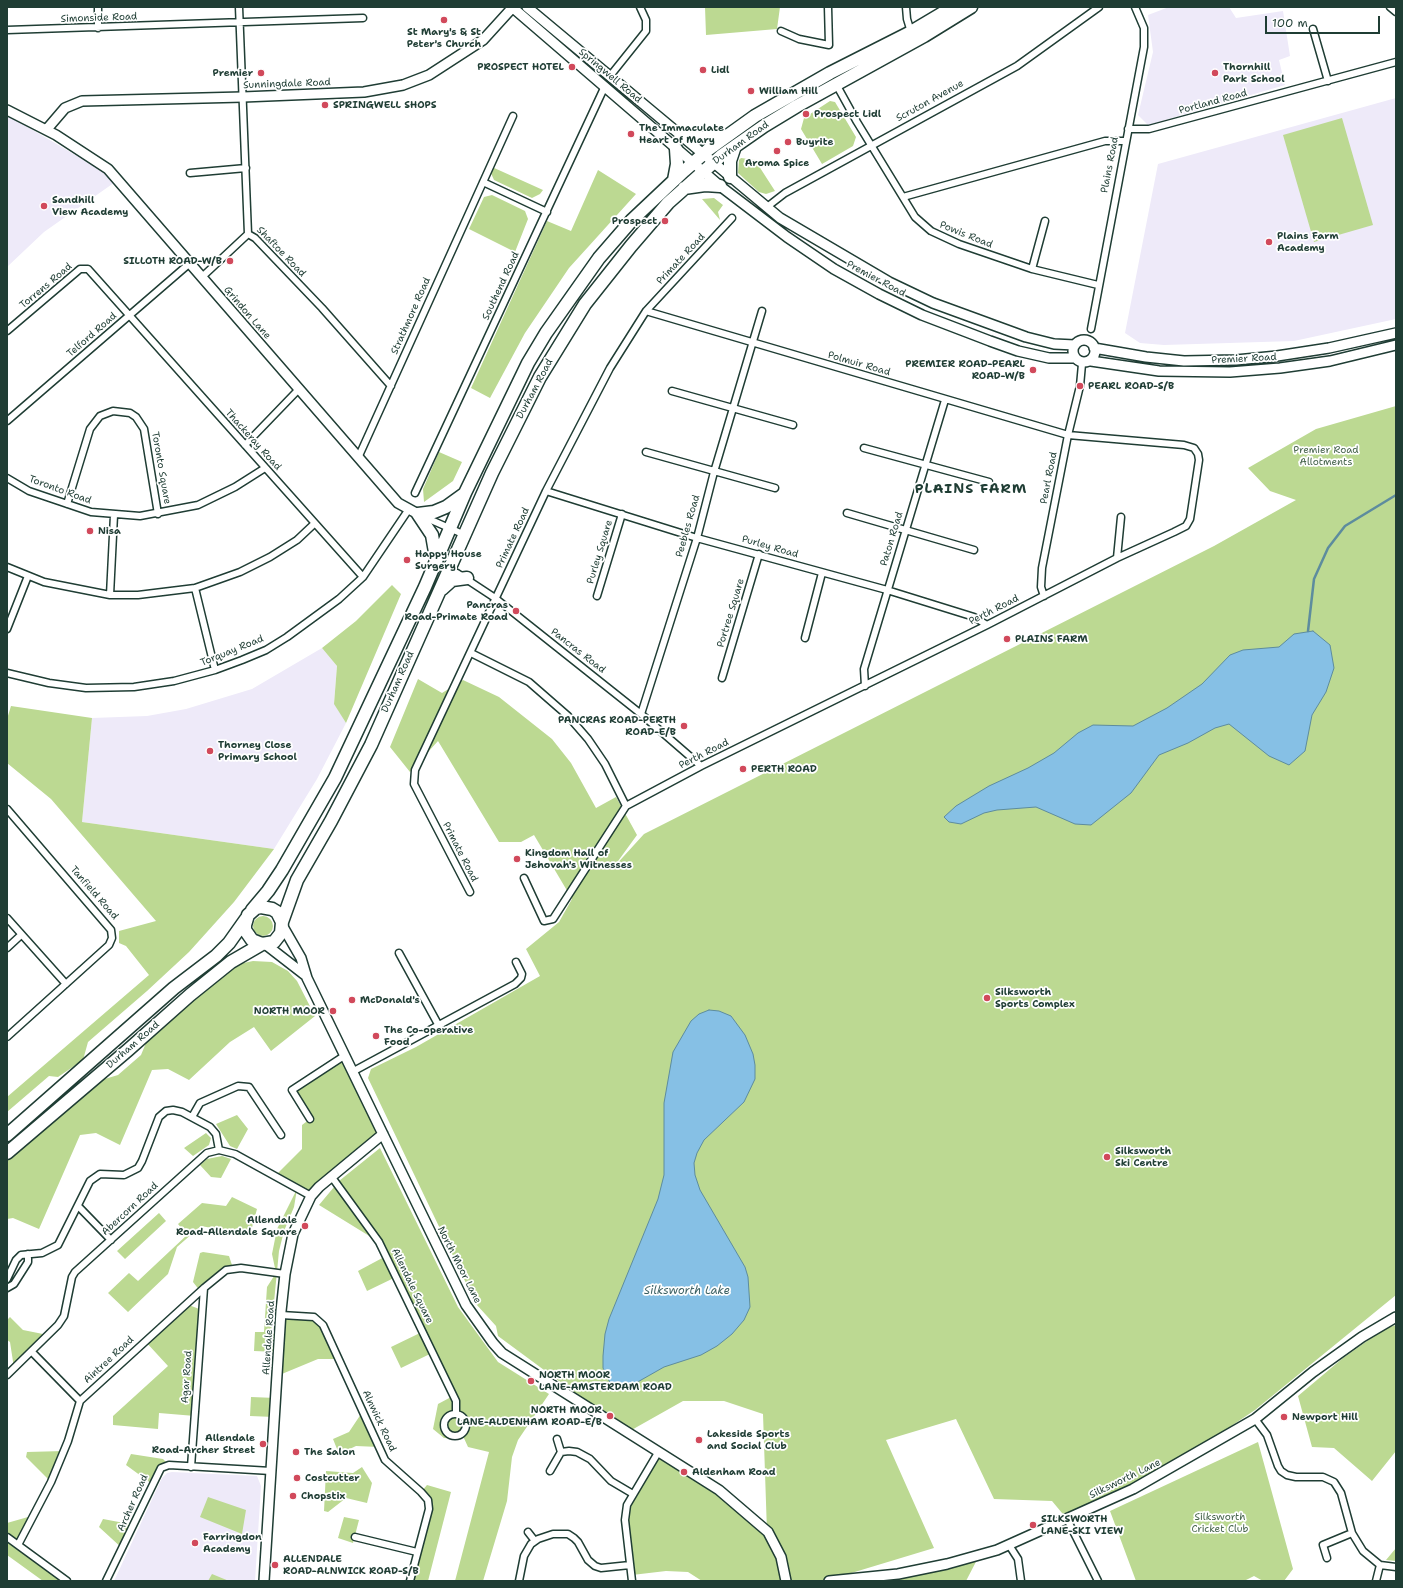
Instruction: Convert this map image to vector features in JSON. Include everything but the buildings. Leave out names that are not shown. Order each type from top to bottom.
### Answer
[{"type":"highway","name":"Durham Road","points":[[7,1135],[174,988],[216,956],[229,942],[248,915],[268,891],[282,870],[335,778],[435,563],[465,493],[525,369],[546,333],[599,258],[632,220],[703,154],[724,138],[755,116],[830,72],[911,32],[952,7]]},
{"type":"highway","name":"Durham Road","points":[[7,1153],[231,962],[278,938],[296,880],[334,815],[371,745],[492,473],[540,377],[585,304],[631,246],[684,188],[734,146],[770,122],[924,36],[971,7]]},
{"type":"highway","points":[[830,72],[836,84]]},
{"type":"highway","points":[[681,135],[704,138],[724,138]]},
{"type":"highway","points":[[730,177],[730,161],[734,146]]},
{"type":"highway","points":[[674,180],[677,164],[676,149]]},
{"type":"highway","points":[[684,188],[705,185],[720,186]]},
{"type":"highway","points":[[413,512],[434,512],[446,507],[465,493]]},
{"type":"highway","points":[[413,512],[432,535],[435,548],[435,563]]},
{"type":"highway","points":[[440,590],[452,580],[467,578]]},
{"type":"highway","points":[[264,944],[252,940],[248,936],[245,930],[248,915],[262,907],[272,909],[277,912],[282,923]]},
{"type":"street","points":[[98,7],[98,28]]},
{"type":"street","name":"Shaftoe Road","points":[[239,7],[248,234],[255,238],[322,308],[390,386]]},
{"type":"street","name":"Springwell Road","points":[[512,7],[693,163]]},
{"type":"street","name":"Sunningdale Road","points":[[46,129],[65,108],[82,101],[364,92],[403,85],[429,75],[482,40],[512,7]]},
{"type":"street","name":"Springwell Road","points":[[527,7],[703,154]]},
{"type":"street","points":[[610,76],[646,31],[646,20],[640,7]]},
{"type":"street","points":[[781,31],[811,42],[829,45],[828,7]]},
{"type":"street","points":[[906,7],[907,19],[911,32]]},
{"type":"street","name":"Scruton Avenue","points":[[767,207],[785,193],[1017,66],[1099,7]]},
{"type":"street","name":"Plains Road","points":[[1091,329],[1125,141],[1144,47],[1144,28],[1135,7]]},
{"type":"street","points":[[1390,7],[1396,12]]},
{"type":"street","name":"Simonside Road","points":[[7,30],[363,18]]},
{"type":"street","points":[[1313,29],[1328,81]]},
{"type":"street","name":"Portland Road","points":[[1128,129],[1149,129],[1396,62]]},
{"type":"street","name":"Powis Road","points":[[836,84],[857,122],[915,217],[931,231],[959,244],[1032,269],[1098,285]]},
{"type":"street","name":"Southend Road","points":[[415,493],[605,86]]},
{"type":"street","name":"Grindon Lane","points":[[7,110],[46,129],[108,170],[398,503],[413,512],[465,535]]},
{"type":"street","name":"Strathmore Road","points":[[358,458],[513,116]]},
{"type":"street","points":[[903,197],[1104,141],[1125,141]]},
{"type":"street","name":"Premier Road","points":[[703,154],[780,218],[889,282],[933,303],[1026,337],[1054,344],[1075,345]]},
{"type":"street","name":"Premier Road","points":[[693,163],[787,238],[834,269],[900,305],[948,325],[1018,351],[1049,358],[1159,371],[1230,372],[1280,368],[1330,361],[1396,345]]},
{"type":"street","points":[[190,173],[246,168]]},
{"type":"street","points":[[483,182],[547,212]]},
{"type":"street","name":"Primate Road","points":[[470,892],[414,784],[413,775],[546,491],[610,368],[646,311],[732,218]]},
{"type":"street","points":[[1032,269],[1045,221]]},
{"type":"street","points":[[202,277],[248,234]]},
{"type":"street","name":"Telford Road","points":[[7,421],[190,263]]},
{"type":"street","name":"Torrens Road","points":[[7,331],[80,269],[88,269],[129,316]]},
{"type":"street","name":"Polmuir Road","points":[[646,311],[1068,436]]},
{"type":"street","name":"Peebles Road","points":[[641,714],[697,538],[714,472],[762,311]]},
{"type":"street","name":"Thackeray Road","points":[[129,316],[363,577]]},
{"type":"street","name":"Premier Road","points":[[1094,348],[1146,357],[1184,361],[1236,360],[1277,356],[1329,348],[1396,333]]},
{"type":"street","points":[[1086,339],[1093,344],[1094,348],[1083,361],[1074,351],[1075,345],[1078,341],[1086,339]]},
{"type":"street","name":"Pearl Road","points":[[1044,596],[1041,587],[1042,568],[1068,436],[1080,386],[1083,361]]},
{"type":"street","points":[[245,445],[299,390]]},
{"type":"street","points":[[672,391],[733,410],[794,425]]},
{"type":"street","name":"Paton Road","points":[[864,686],[864,669],[945,400]]},
{"type":"street","name":"Toronto Square","points":[[67,504],[90,428],[100,416],[112,411],[130,413],[136,417],[144,429],[158,514]]},
{"type":"street","name":"Perth Road","points":[[626,806],[701,766],[987,625],[1117,558],[1186,526],[1190,519],[1198,454],[1194,448],[1184,445],[1068,436]]},
{"type":"street","points":[[864,448],[989,482]]},
{"type":"street","points":[[646,452],[775,488]]},
{"type":"street","name":"Toronto Road","points":[[7,478],[29,491],[91,512],[140,516],[158,514],[204,503],[235,487],[265,468]]},
{"type":"street","name":"Purley Road","points":[[546,491],[697,538],[887,590],[974,617],[987,625]]},
{"type":"street","name":"Torquay Road","points":[[7,673],[49,683],[86,688],[118,687],[174,681],[215,670],[266,650],[287,637],[339,599],[363,577],[413,512]]},
{"type":"street","points":[[847,513],[906,528],[974,550]]},
{"type":"street","points":[[110,595],[114,514]]},
{"type":"street","name":"Purley Square","points":[[597,596],[622,514]]},
{"type":"street","points":[[1117,558],[1121,517]]},
{"type":"street","points":[[7,567],[28,576],[70,588],[110,595],[138,595],[195,588],[240,572],[270,557],[297,540],[314,524]]},
{"type":"street","name":"Portree Square","points":[[722,678],[759,554]]},
{"type":"street","name":"Pancras Road","points":[[435,563],[467,578],[495,598],[641,714],[701,766]]},
{"type":"street","points":[[805,638],[822,573]]},
{"type":"street","points":[[7,629],[28,576]]},
{"type":"street","points":[[195,588],[215,670]]},
{"type":"street","points":[[471,653],[529,682],[568,716],[588,739],[605,764],[626,806],[553,919],[544,921],[524,878]]},
{"type":"street","name":"Tanfield Road","points":[[7,809],[111,930],[112,938],[109,945],[7,1037]]},
{"type":"street","points":[[7,918],[66,984]]},
{"type":"street","name":"North Moor Lane","points":[[282,923],[302,958],[305,975],[466,1305],[493,1343],[502,1353],[514,1361],[719,1490],[768,1532],[781,1557],[786,1581]]},
{"type":"street","points":[[7,948],[21,935]]},
{"type":"street","name":"North Moor Lane","points":[[264,944],[305,975]]},
{"type":"street","points":[[399,953],[439,1026]]},
{"type":"street","points":[[352,1072],[515,984],[521,978],[522,974],[516,962]]},
{"type":"street","points":[[310,1119],[292,1090],[344,1056]]},
{"type":"street","points":[[192,1117],[200,1103],[238,1086],[249,1087],[281,1135]]},
{"type":"street","points":[[7,1279],[16,1260],[21,1255],[42,1253],[58,1245],[90,1181],[95,1177],[107,1174],[124,1175],[138,1168],[159,1117],[166,1112],[173,1110],[192,1117],[210,1127],[216,1134],[219,1150],[235,1154],[311,1196]]},
{"type":"street","name":"Allendale Road","points":[[264,1581],[284,1274],[293,1234],[311,1196],[331,1176],[382,1134]]},
{"type":"street","name":"Abercorn Road","points":[[7,1375],[32,1352],[64,1316],[72,1277],[75,1272],[196,1161],[207,1153],[219,1150]]},
{"type":"street","name":"Allendale Square","points":[[331,1176],[379,1242],[456,1402],[456,1414]]},
{"type":"street","points":[[78,1206],[111,1240]]},
{"type":"street","points":[[7,1288],[14,1284],[28,1262],[28,1254]]},
{"type":"street","name":"Aintree Road","points":[[80,1401],[220,1274],[233,1268],[284,1274]]},
{"type":"street","name":"Agar Road","points":[[191,1467],[204,1288]]},
{"type":"street","name":"Alnwick Road","points":[[281,1315],[314,1317],[323,1325],[385,1460],[428,1500],[429,1509],[410,1581]]},
{"type":"street","name":"Silksworth Lane","points":[[829,1581],[898,1574],[948,1564],[1009,1545],[1145,1483],[1255,1419],[1313,1372],[1362,1336],[1396,1317]]},
{"type":"street","points":[[18,1545],[52,1482],[68,1441],[80,1401],[32,1352]]},
{"type":"street","points":[[1255,1419],[1267,1435],[1281,1471],[1287,1475],[1296,1477],[1323,1477],[1334,1482],[1341,1493],[1352,1533],[1363,1551],[1380,1565],[1396,1567]]},
{"type":"street","points":[[550,1471],[561,1452],[557,1440]]},
{"type":"street","points":[[561,1452],[569,1451],[584,1455],[611,1481],[633,1494]]},
{"type":"street","points":[[632,1581],[625,1520],[627,1505],[659,1451]]},
{"type":"street","name":"Archer Road","points":[[106,1581],[138,1519],[156,1474],[161,1468],[169,1465],[271,1471]]},
{"type":"street","points":[[1067,1519],[1098,1581]]},
{"type":"street","points":[[528,1532],[535,1541]]},
{"type":"street","points":[[1327,1558],[1323,1545],[1352,1533]]},
{"type":"street","points":[[519,1581],[524,1556],[535,1541],[553,1534],[568,1534],[578,1542],[588,1560],[594,1566],[601,1568],[630,1565]]},
{"type":"street","points":[[355,1537],[417,1552]]},
{"type":"street","points":[[7,1538],[67,1581]]},
{"type":"street","points":[[1009,1545],[1018,1559],[1021,1581]]},
{"type":"street","points":[[1376,1581],[1380,1565]]},
{"type":"shaded area","name":"Thornhill Park School","points":[[1169,7],[1229,7],[1236,18],[1283,11],[1290,56],[1279,60],[1285,85],[1148,125],[1138,115],[1153,52],[1148,15]]},
{"type":"shaded area","name":"Plains Farm Academy","points":[[1396,98],[1396,319],[1294,341],[1164,345],[1140,343],[1125,333],[1158,164]]},
{"type":"shaded area","name":"Sandhill View Academy","points":[[7,115],[118,180],[44,232],[7,267]]},
{"type":"shaded area","name":"Thorney Close Primary School","points":[[322,648],[337,666],[334,703],[346,723],[317,779],[274,849],[82,822],[92,718],[147,716],[186,709],[252,689]]},
{"type":"shaded area","name":"Farringdon Academy","points":[[167,1473],[257,1476],[261,1486],[255,1581],[114,1581],[162,1478]]},
{"type":"green space","points":[[705,7],[780,7],[777,29],[706,35]]},
{"type":"green space","points":[[830,101],[835,102],[856,137],[853,146],[822,164],[801,129],[804,118]]},
{"type":"green space","points":[[1342,118],[1373,225],[1314,242],[1283,135]]},
{"type":"green space","points":[[741,158],[755,160],[775,191],[766,194],[759,192],[738,173],[739,160]]},
{"type":"green space","points":[[492,167],[543,190],[540,194],[532,198],[494,180],[490,171]]},
{"type":"green space","points":[[598,170],[636,194],[569,268],[525,333],[490,398],[471,388],[547,221],[571,231]]},
{"type":"green space","points":[[492,195],[525,211],[528,219],[515,252],[469,229],[484,197]]},
{"type":"green space","points":[[714,198],[723,205],[718,212],[720,220],[702,199]]},
{"type":"green space","name":"Silksworth Sports Complex","points":[[1396,406],[1396,1295],[1255,1410],[1151,1480],[1067,1519],[1052,1501],[994,1499],[956,1419],[886,1440],[934,1548],[825,1581],[702,1581],[688,1572],[666,1571],[632,1575],[627,1505],[659,1451],[719,1490],[767,1532],[763,1414],[724,1401],[683,1401],[628,1432],[498,1336],[496,1326],[476,1304],[368,1078],[371,1069],[416,1047],[540,976],[526,949],[559,922],[572,899],[534,835],[521,842],[499,842],[438,741],[410,772],[390,747],[418,679],[442,693],[463,680],[499,697],[552,739],[571,763],[596,808],[616,797],[637,835],[613,868],[644,834],[1214,546],[1296,500],[1270,491],[1248,468],[1316,429]]},
{"type":"green space","points":[[439,452],[462,462],[453,481],[424,502],[423,489]]},
{"type":"green space","points":[[392,585],[401,594],[346,723],[334,704],[337,666],[322,648],[356,621]]},
{"type":"green space","points":[[11,706],[92,718],[82,822],[274,849],[234,902],[189,952],[88,1042],[83,1060],[58,1077],[49,1076],[7,1112],[7,1097],[149,975],[126,946],[119,943],[119,931],[156,921],[51,799],[7,763],[7,719]]},
{"type":"green space","points":[[263,916],[270,919],[273,926],[270,933],[263,936],[256,933],[253,926],[256,919]]},
{"type":"green space","points":[[253,961],[272,962],[288,971],[297,981],[315,1016],[271,1051],[254,1027],[230,1042],[189,1080],[168,1069],[152,1070],[120,1145],[96,1133],[80,1135],[39,1229],[13,1218],[7,1219],[7,1157],[98,1081],[118,1075],[141,1055],[148,1038],[223,973],[239,964]]},
{"type":"green space","points":[[344,1056],[383,1134],[311,1196],[275,1176],[302,1149],[302,1125],[310,1119],[292,1090]]},
{"type":"green space","points":[[237,1115],[248,1129],[237,1149],[230,1146],[216,1124]]},
{"type":"green space","points":[[206,1133],[211,1138],[209,1145],[193,1156],[184,1148]]},
{"type":"green space","points":[[380,1148],[458,1307],[498,1362],[549,1394],[518,1440],[512,1457],[507,1501],[483,1581],[455,1581],[489,1452],[468,1447],[463,1436],[457,1439],[444,1438],[433,1429],[438,1404],[453,1396],[432,1353],[401,1368],[391,1347],[422,1332],[396,1277],[367,1291],[358,1271],[386,1256],[379,1242],[319,1205],[339,1181]]},
{"type":"green space","points":[[222,1156],[231,1159],[221,1178],[211,1177],[200,1165],[207,1159]]},
{"type":"green space","points":[[297,1189],[294,1207],[284,1231],[279,1251],[271,1333],[279,1334],[281,1315],[318,1319],[339,1359],[318,1359],[277,1376],[278,1352],[254,1351],[255,1332],[264,1332],[267,1287],[276,1273],[272,1254],[277,1229]]},
{"type":"green space","points":[[232,1197],[257,1209],[250,1235],[201,1226],[177,1247],[168,1274],[128,1312],[108,1293],[129,1273],[138,1281],[187,1235],[178,1224],[202,1203],[226,1206]]},
{"type":"green space","points":[[159,1213],[166,1221],[125,1259],[117,1251]]},
{"type":"green space","points":[[203,1252],[229,1256],[233,1268],[200,1291],[193,1282],[200,1253]]},
{"type":"green space","points":[[186,1304],[202,1310],[195,1416],[159,1413],[158,1429],[113,1425],[113,1416],[168,1366],[145,1341]]},
{"type":"green space","points":[[10,1317],[23,1330],[48,1335],[14,1368],[10,1342],[7,1340],[7,1320]]},
{"type":"green space","points":[[1396,1325],[1396,1451],[1372,1481],[1334,1448],[1312,1447],[1298,1396],[1343,1358],[1384,1329]]},
{"type":"green space","points":[[251,1397],[276,1398],[274,1417],[250,1416]]},
{"type":"green space","points":[[363,1411],[379,1447],[356,1446],[339,1454],[333,1439],[349,1432]]},
{"type":"green space","name":"Silksworth Cricket Club","points":[[1258,1442],[1293,1569],[1284,1581],[1263,1581],[1254,1576],[1244,1581],[1136,1581],[1110,1511]]},
{"type":"green space","points":[[64,1451],[51,1482],[26,1457],[27,1452]]},
{"type":"green space","points":[[131,1454],[163,1459],[169,1465],[161,1468],[152,1484],[126,1465]]},
{"type":"green space","points":[[362,1467],[372,1483],[367,1503],[346,1498],[328,1512],[324,1511],[326,1471],[353,1473]]},
{"type":"green space","points":[[427,1485],[451,1492],[428,1581],[410,1581],[429,1509],[421,1492]]},
{"type":"green space","points":[[208,1497],[246,1510],[242,1534],[200,1517]]},
{"type":"green space","points":[[35,1515],[18,1545],[67,1581],[43,1581],[7,1555],[7,1523]]},
{"type":"green space","points":[[344,1517],[359,1520],[353,1543],[338,1538]]},
{"type":"green space","points":[[103,1519],[135,1525],[123,1549],[99,1527]]},
{"type":"green space","points":[[1396,1548],[1396,1561],[1386,1560]]},
{"type":"green space","points":[[980,1554],[966,1581],[829,1581],[898,1574]]},
{"type":"green space","points":[[212,1574],[229,1581],[208,1581]]},
{"type":"water","points":[[1313,631],[1330,645],[1334,668],[1326,692],[1312,715],[1305,751],[1289,765],[1269,756],[1229,724],[1215,728],[1188,743],[1159,755],[1131,793],[1091,825],[1075,824],[1036,807],[997,810],[984,813],[961,824],[949,822],[944,817],[956,806],[989,786],[1028,768],[1054,753],[1078,733],[1093,725],[1133,726],[1167,708],[1202,684],[1230,655],[1243,650],[1279,647],[1294,634]]},
{"type":"water","name":"Silksworth Lake","points":[[709,1010],[719,1011],[731,1016],[745,1035],[753,1054],[755,1065],[755,1079],[744,1102],[704,1140],[697,1153],[694,1163],[695,1175],[700,1190],[745,1267],[748,1277],[750,1307],[744,1320],[732,1334],[717,1346],[701,1355],[664,1367],[627,1388],[618,1389],[612,1387],[603,1368],[605,1334],[609,1319],[658,1199],[664,1175],[664,1103],[673,1052],[691,1021],[699,1014]]},
{"type":"waterway","points":[[1308,631],[1314,579],[1328,548],[1345,526],[1396,495]]},
{"type":"place","name":"St Mary's & St Peter's Church","points":[[444,20]]},
{"type":"place","name":"PROSPECT HOTEL","points":[[572,67]]},
{"type":"place","name":"Lidl","points":[[703,70]]},
{"type":"place","name":"Premier","points":[[261,73]]},
{"type":"place","name":"Thornhill Park School","points":[[1215,73]]},
{"type":"place","name":"William Hill","points":[[751,91]]},
{"type":"place","name":"SPRINGWELL SHOPS","points":[[325,105]]},
{"type":"place","name":"Prospect Lidl","points":[[806,114]]},
{"type":"place","name":"The Immaculate Heart of Mary","points":[[631,134]]},
{"type":"place","name":"Buyrite","points":[[788,142]]},
{"type":"place","name":"Aroma Spice","points":[[777,151]]},
{"type":"place","name":"Sandhill View Academy","points":[[44,206]]},
{"type":"place","name":"Prospect","points":[[665,221]]},
{"type":"place","name":"Plains Farm Academy","points":[[1269,242]]},
{"type":"place","name":"SILLOTH ROAD-W/B","points":[[230,261]]},
{"type":"place","name":"PREMIER ROAD-PEARL ROAD-W/B","points":[[1033,370]]},
{"type":"place","name":"PEARL ROAD-S/B","points":[[1080,386]]},
{"type":"place","name":"Nisa","points":[[90,531]]},
{"type":"place","name":"Happy House Surgery","points":[[407,560]]},
{"type":"place","name":"Pancras Road-Primate Road","points":[[516,611]]},
{"type":"place","name":"PLAINS FARM","points":[[1007,639]]},
{"type":"place","name":"PANCRAS ROAD-PERTH ROAD-E/B","points":[[684,726]]},
{"type":"place","name":"Thorney Close Primary School","points":[[210,751]]},
{"type":"place","name":"PERTH ROAD","points":[[743,769]]},
{"type":"place","name":"Kingdom Hall of Jehovah's Witnesses","points":[[517,859]]},
{"type":"place","name":"Silksworth Sports Complex","points":[[987,998]]},
{"type":"place","name":"McDonald's","points":[[352,1000]]},
{"type":"place","name":"NORTH MOOR","points":[[333,1011]]},
{"type":"place","name":"The Co-operative Food","points":[[376,1036]]},
{"type":"place","name":"Silksworth Ski Centre","points":[[1107,1157]]},
{"type":"place","name":"Allendale Road-Allendale Square","points":[[305,1226]]},
{"type":"place","name":"NORTH MOOR LANE-AMSTERDAM ROAD","points":[[531,1381]]},
{"type":"place","name":"NORTH MOOR LANE-ALDENHAM ROAD-E/B","points":[[610,1416]]},
{"type":"place","name":"Newport Hill","points":[[1284,1417]]},
{"type":"place","name":"Lakeside Sports and Social Club","points":[[699,1440]]},
{"type":"place","name":"Allendale Road-Archer Street","points":[[263,1444]]},
{"type":"place","name":"The Salon","points":[[296,1452]]},
{"type":"place","name":"Aldenham Road","points":[[684,1472]]},
{"type":"place","name":"Costcutter","points":[[297,1478]]},
{"type":"place","name":"Chopstix","points":[[293,1496]]},
{"type":"place","name":"SILKSWORTH LANE-SKI VIEW","points":[[1033,1525]]},
{"type":"place","name":"Farringdon Academy","points":[[195,1543]]},
{"type":"place","name":"ALLENDALE ROAD-ALNWICK ROAD-S/B","points":[[275,1565]]},
{"type":"district","name":"PLAINS FARM","points":[[971,489]]},
{"type":"park label","name":"Premier Road Allotments","points":[[1326,456]]}]
